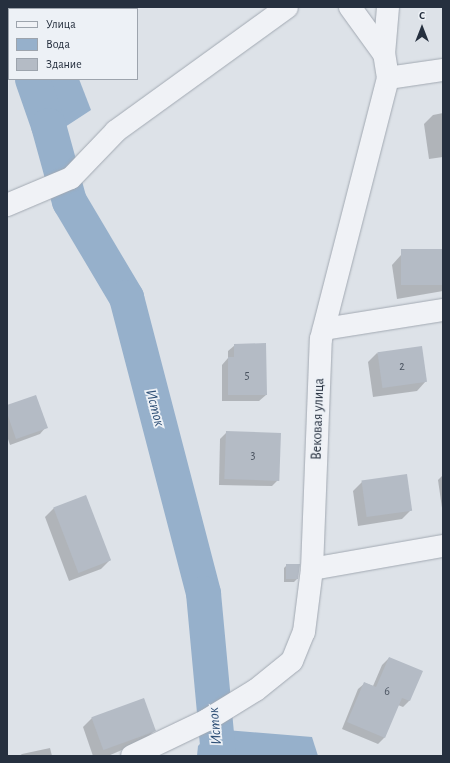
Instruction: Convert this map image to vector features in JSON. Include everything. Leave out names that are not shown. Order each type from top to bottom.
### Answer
[{"type":"street","points":[[7,205],[71,178],[116,131],[287,7]]},
{"type":"street","name":"Вековая улица","points":[[132,756],[215,714],[256,690],[292,661],[304,632],[312,569],[321,339],[388,78],[384,54],[350,7]]},
{"type":"street","points":[[384,54],[388,7]]},
{"type":"street","points":[[388,78],[443,70]]},
{"type":"street","points":[[324,329],[443,310]]},
{"type":"street","points":[[312,569],[443,546]]},
{"type":"water","points":[[7,7],[28,8],[8,8],[8,32]]},
{"type":"water","points":[[18,80],[79,80],[91,110],[42,142]]},
{"type":"water","points":[[214,729],[312,737],[318,756],[197,756],[198,746]]},
{"type":"building","points":[[401,249],[443,249],[443,285],[401,285]]},
{"type":"building","points":[[266,343],[267,395],[228,395],[228,357],[234,357],[234,344]]},
{"type":"building","points":[[422,346],[427,382],[382,388],[377,352]]},
{"type":"building","points":[[36,395],[48,428],[16,439],[7,413],[7,405]]},
{"type":"building","points":[[226,431],[281,433],[279,481],[224,479]]},
{"type":"building","points":[[407,474],[412,511],[367,517],[361,480]]},
{"type":"building","points":[[86,495],[111,560],[78,573],[53,508]]},
{"type":"building","points":[[286,564],[300,564],[298,579],[286,579]]},
{"type":"building","points":[[389,657],[423,671],[410,701],[402,698],[385,738],[347,722],[364,682],[376,687]]},
{"type":"building","points":[[144,698],[156,731],[103,750],[91,717]]},
{"type":"waterway","name":"Исток","points":[[32,80],[48,125],[69,201],[126,297],[203,593],[218,756]]}]
